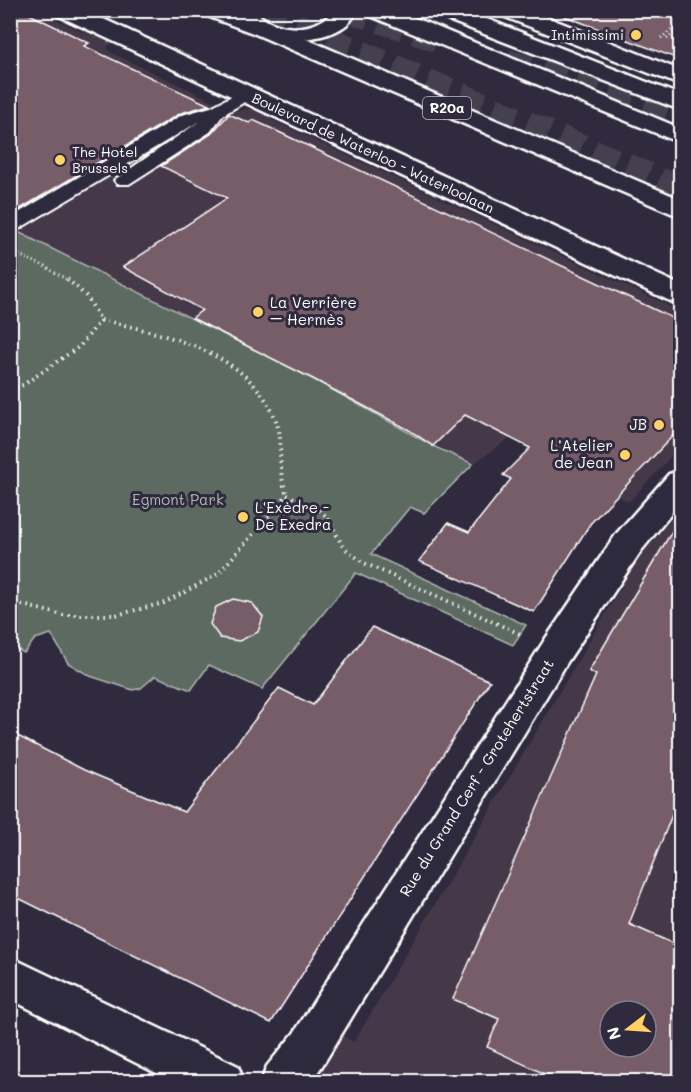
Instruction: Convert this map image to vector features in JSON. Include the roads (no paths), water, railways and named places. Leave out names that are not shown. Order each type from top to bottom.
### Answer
[{"type":"street","name":"Boulevard de Waterloo - Waterloolaan","points":[[65,10],[681,295]]},
{"type":"street","name":"R20a","points":[[212,10],[261,28],[681,208]]},
{"type":"street","points":[[243,10],[248,20],[261,28],[279,33],[299,34],[334,24],[344,15],[345,10]]},
{"type":"street","points":[[376,10],[681,136]]},
{"type":"street","points":[[443,10],[681,103]]},
{"type":"street","points":[[508,10],[681,78]]},
{"type":"street","name":"Rue du Grand Cerf - Grotehertstraat","points":[[283,1082],[309,1048],[556,651],[629,543],[681,482]]},
{"type":"street","points":[[10,977],[222,1082]]},
{"type":"lane","points":[[10,226],[188,119],[217,111],[245,94]]},
{"type":"lane","points":[[123,180],[204,128],[217,111]]},
{"type":"tunnel","points":[[262,10],[680,188]]},
{"type":"tunnel","points":[[346,10],[437,40]]},
{"type":"tunnel","points":[[507,61],[680,113]]},
{"type":"place","name":"Intimissimi","points":[[636,35]]},
{"type":"place","name":"The Hotel Brussels","points":[[60,160]]},
{"type":"place","name":"La Verrière – Hermès","points":[[258,312]]},
{"type":"place","name":"JB","points":[[659,425]]},
{"type":"place","name":"L'Atelier de Jean","points":[[625,455]]},
{"type":"place","name":"L'Exèdre - De Exedra","points":[[243,517]]},
{"type":"park label","name":"Egmont Park","points":[[178,500]]}]
